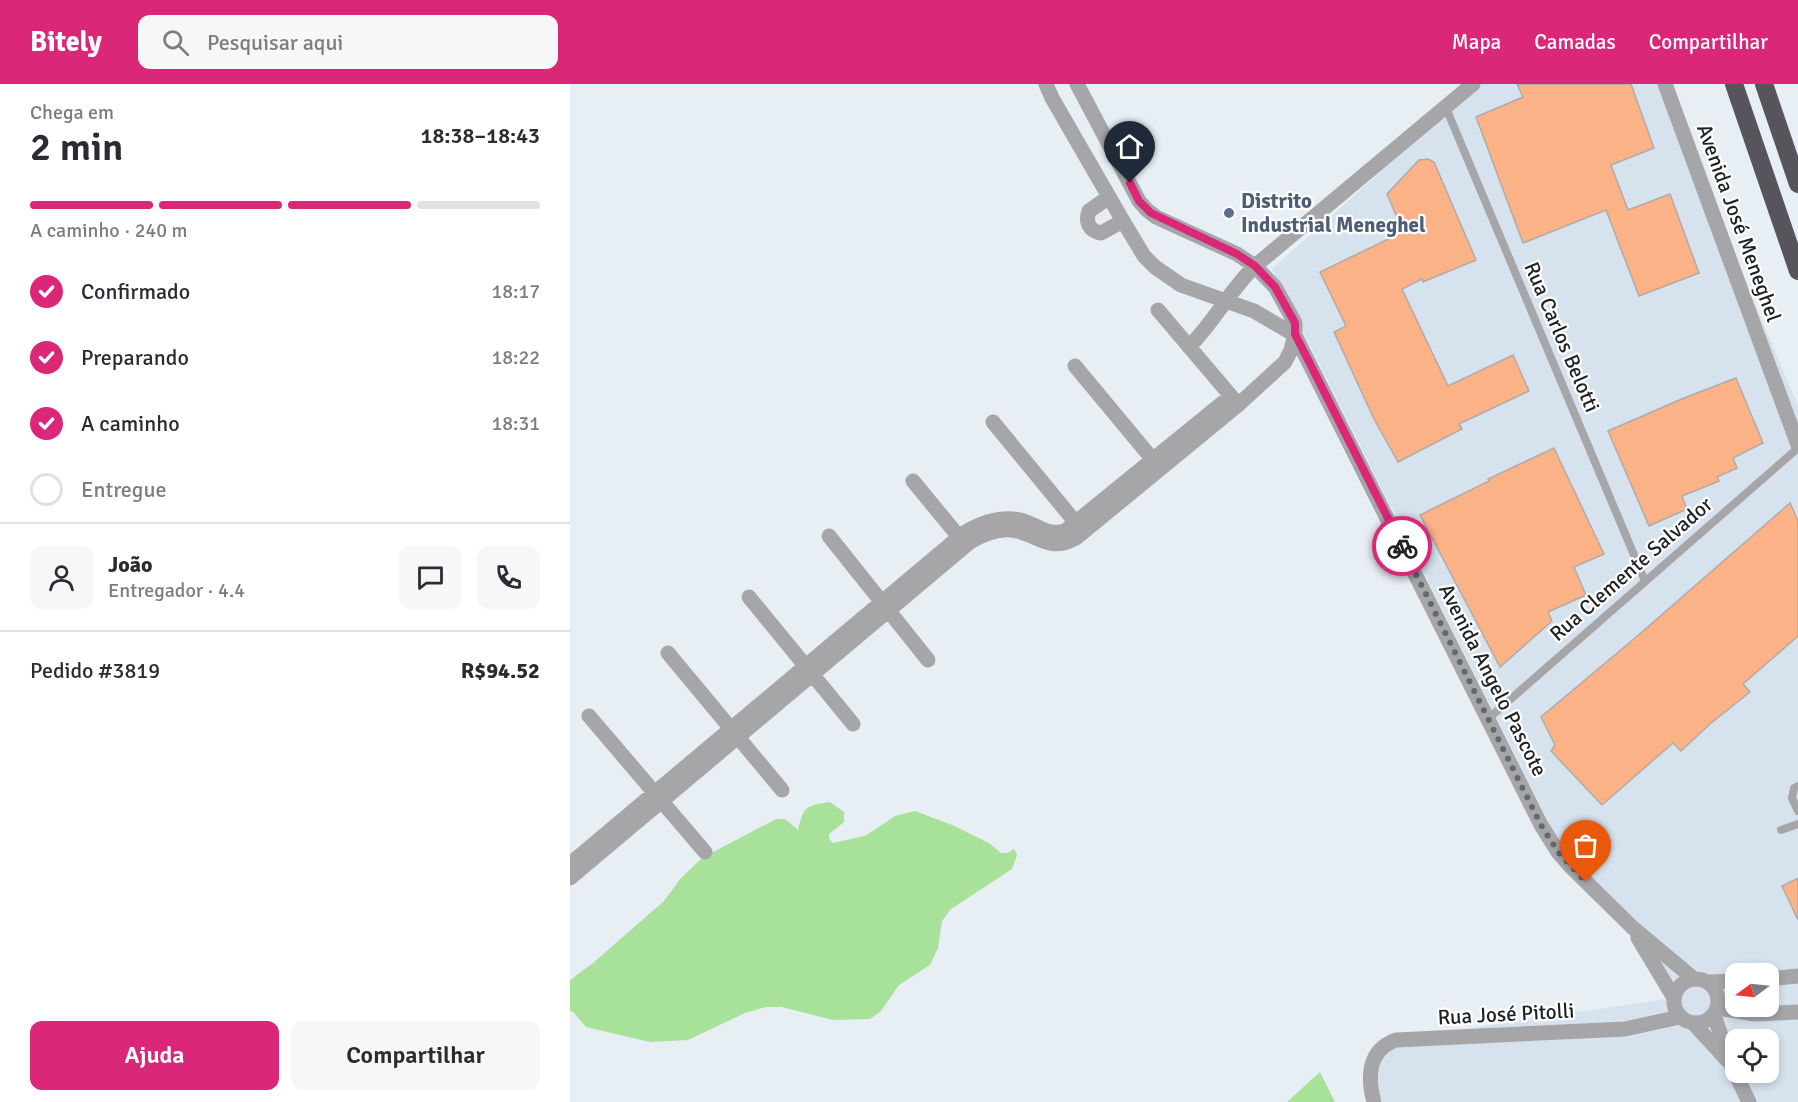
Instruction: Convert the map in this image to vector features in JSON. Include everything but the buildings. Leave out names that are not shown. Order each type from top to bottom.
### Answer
[{"type":"highway","points":[[1734,84],[1798,271]]},
{"type":"highway","points":[[1764,84],[1798,184]]},
{"type":"street","points":[[570,878],[575,860],[658,797],[963,541],[996,531],[1021,532],[1045,543],[1069,542],[1079,527],[1234,400],[1286,362],[1295,334],[1254,311],[1181,285],[1163,274],[1144,256],[1046,84]]},
{"type":"street","name":"Avenida Angelo Pascote","points":[[1077,84],[1139,201],[1147,210],[1237,254],[1255,266],[1275,287],[1295,323],[1295,334],[1541,825],[1558,852],[1571,867],[1632,927],[1701,980]]},
{"type":"street","points":[[1189,346],[1255,266],[1473,84]]},
{"type":"street","name":"Avenida José Meneghel","points":[[1665,84],[1798,447]]},
{"type":"street","points":[[1109,197],[1089,211],[1087,219],[1089,226],[1101,233],[1123,221]]},
{"type":"street","points":[[1158,310],[1234,400]]},
{"type":"street","points":[[1075,366],[1157,464]]},
{"type":"street","points":[[993,422],[1079,527]]},
{"type":"street","points":[[914,481],[963,541]]},
{"type":"street","points":[[829,536],[928,660]]},
{"type":"street","points":[[749,597],[853,724]]},
{"type":"street","points":[[668,653],[782,790]]},
{"type":"street","points":[[589,716],[705,852]]},
{"type":"street","name":"Avenida Angelo Pascote","points":[[1632,927],[1674,998]]},
{"type":"street","points":[[1779,978],[1798,976]]},
{"type":"street","points":[[1716,1011],[1709,1020],[1689,1023],[1680,1017],[1675,1009],[1674,998],[1680,985],[1701,980],[1725,981]]},
{"type":"street","points":[[1701,980],[1715,989],[1718,998],[1716,1011],[1725,1043]]},
{"type":"street","points":[[1716,1011],[1725,1011]]},
{"type":"street","points":[[1779,1011],[1798,1012]]},
{"type":"street","name":"Rua José Pitolli","points":[[1372,1096],[1371,1068],[1375,1057],[1380,1048],[1396,1040],[1625,1029],[1680,1017]]},
{"type":"street","points":[[1694,1024],[1725,1058]]},
{"type":"street","points":[[1740,1083],[1749,1102]]},
{"type":"lane","name":"Rua Carlos Belotti","points":[[1446,108],[1645,581]]},
{"type":"lane","name":"Rua Clemente Salvador","points":[[1489,718],[1798,447]]},
{"type":"lane","points":[[1798,786],[1794,788],[1792,798],[1798,811]]},
{"type":"lane","points":[[1781,830],[1798,824]]},
{"type":"shaded area","name":"Distrito Industrial Meneghel","points":[[1479,84],[1663,84],[1798,406],[1798,1102],[1383,1102],[1375,1086],[1384,1047],[1409,1037],[1673,998],[1632,927],[1571,867],[1272,269]]},
{"type":"green space","points":[[830,802],[844,812],[844,822],[829,834],[829,839],[833,843],[865,836],[895,816],[915,811],[952,825],[989,843],[1001,853],[1008,853],[1014,849],[1017,855],[1012,869],[951,909],[942,921],[938,948],[930,965],[899,985],[881,1011],[870,1019],[833,1020],[782,1007],[766,1007],[745,1013],[688,1040],[650,1042],[586,1027],[570,1011],[570,980],[664,901],[681,878],[702,858],[776,819],[785,819],[798,830],[807,808]]},
{"type":"green space","points":[[1320,1072],[1335,1102],[1287,1102]]},
{"type":"way so far","points":[[1402,546],[1541,825],[1558,852],[1586,882]]},
{"type":"place","name":"Distrito Industrial Meneghel","points":[[1229,213]]},
{"type":"route","points":[[1130,183],[1139,201],[1151,213],[1237,254],[1255,266],[1275,287],[1295,323],[1295,334],[1402,546]]}]
